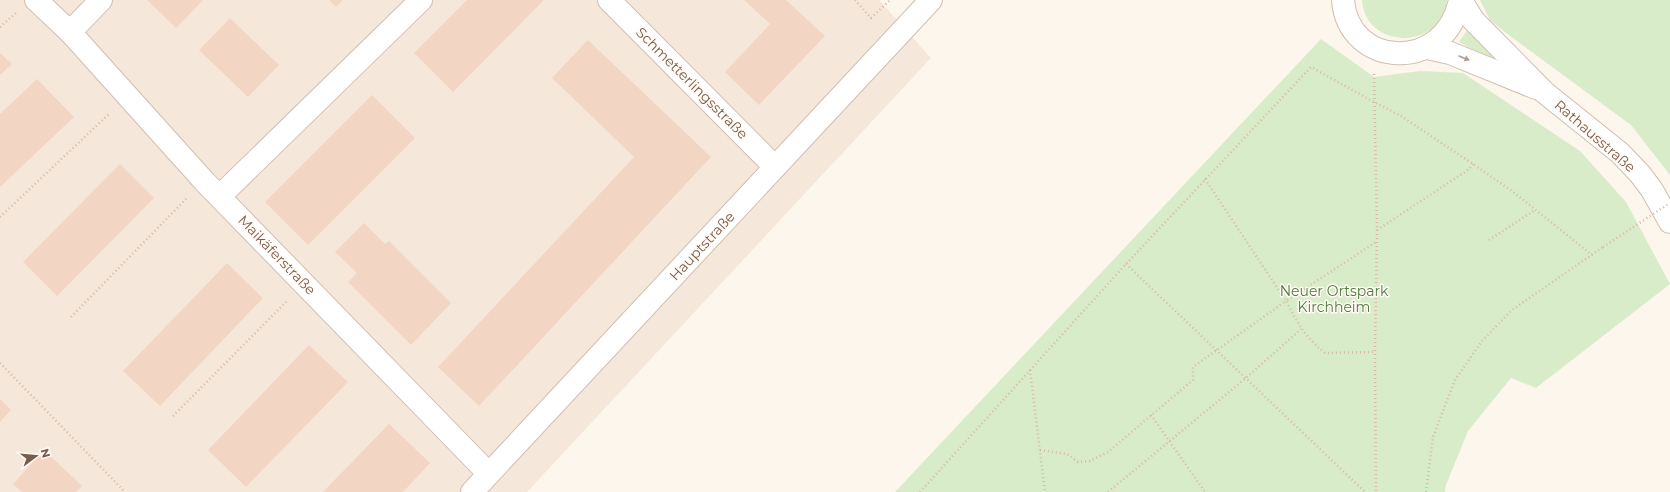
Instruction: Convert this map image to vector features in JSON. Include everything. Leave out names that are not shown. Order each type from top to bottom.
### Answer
[{"type":"street","name":"Maikäferstraße","points":[[36,0],[70,32],[204,181],[489,474]]},
{"type":"street","points":[[70,32],[101,0]]},
{"type":"street","points":[[220,196],[420,0]]},
{"type":"street","name":"Schmetterlingsstraße","points":[[609,0],[775,167]]},
{"type":"street","name":"Hauptstraße","points":[[472,492],[931,0]]},
{"type":"street","points":[[1343,0],[1348,20],[1364,41],[1376,48],[1401,54],[1427,48],[1439,39],[1450,28],[1457,14],[1460,0]]},
{"type":"street","name":"Rathausstraße","points":[[1460,0],[1473,20],[1544,92],[1620,153],[1640,174],[1652,190],[1670,222]]},
{"type":"street","name":"Rathausstraße","points":[[1427,48],[1450,53],[1544,92]]},
{"type":"path","points":[[855,0],[871,18],[890,0]]},
{"type":"path","points":[[920,492],[1126,264],[1311,67],[1402,116],[1473,164],[1592,255]]},
{"type":"path","points":[[1374,69],[1377,230],[1375,352],[1376,492]]},
{"type":"path","points":[[0,217],[128,96]]},
{"type":"path","points":[[1377,230],[1468,170],[1473,164]]},
{"type":"path","points":[[1205,179],[1286,301],[1311,342],[1325,353],[1375,352]]},
{"type":"path","points":[[71,317],[204,181]]},
{"type":"path","points":[[1426,492],[1433,437],[1455,380],[1482,341],[1512,310],[1670,203]]},
{"type":"path","points":[[1488,240],[1535,210]]},
{"type":"path","points":[[1040,450],[1067,454],[1078,462],[1090,461],[1108,452],[1193,380],[1193,367],[1286,301],[1376,242]]},
{"type":"path","points":[[1126,264],[1365,492]]},
{"type":"path","points":[[173,416],[305,284]]},
{"type":"path","points":[[1108,492],[1246,378],[1302,329]]},
{"type":"path","points":[[0,363],[125,492]]},
{"type":"path","points":[[1030,370],[1045,492]]},
{"type":"path","points":[[1151,415],[1205,492]]},
{"type":"shaded area","points":[[0,0],[879,0],[931,58],[527,492],[0,492]]},
{"type":"green space","points":[[1362,0],[1447,0],[1442,17],[1432,29],[1419,36],[1404,38],[1389,35],[1376,28],[1366,16]]},
{"type":"green space","points":[[1480,0],[1670,0],[1670,175],[1631,125],[1490,20]]},
{"type":"green space","points":[[1468,29],[1501,54],[1496,63],[1459,42]]},
{"type":"green space","name":"Neuer Ortspark Kirchheim","points":[[1321,39],[1374,77],[1420,71],[1463,73],[1580,151],[1626,202],[1670,284],[1536,388],[1511,378],[1468,431],[1446,485],[1445,492],[895,492]]},
{"type":"building","points":[[147,0],[203,0],[176,28]]},
{"type":"building","points":[[329,0],[343,0],[336,7]]},
{"type":"building","points":[[467,0],[544,0],[453,92],[414,53]]},
{"type":"building","points":[[744,0],[786,0],[825,36],[759,105],[725,72],[770,24]]},
{"type":"building","points":[[230,18],[279,65],[248,97],[199,50]]},
{"type":"building","points":[[588,40],[711,157],[479,406],[438,367],[634,157],[552,78]]},
{"type":"building","points":[[0,53],[12,64],[0,75]]},
{"type":"building","points":[[37,79],[74,117],[0,187],[0,114]]},
{"type":"building","points":[[372,95],[415,138],[308,245],[265,202]]},
{"type":"building","points":[[120,164],[154,198],[57,296],[23,262]]},
{"type":"building","points":[[364,223],[385,244],[389,241],[451,303],[411,345],[348,282],[357,273],[335,252]]},
{"type":"building","points":[[227,263],[263,298],[160,406],[123,371]]},
{"type":"building","points":[[309,345],[348,382],[246,487],[208,450]]},
{"type":"building","points":[[0,399],[11,410],[0,422]]},
{"type":"building","points":[[389,424],[430,463],[403,492],[323,492]]},
{"type":"building","points":[[44,450],[82,486],[76,492],[22,492],[13,484]]}]
